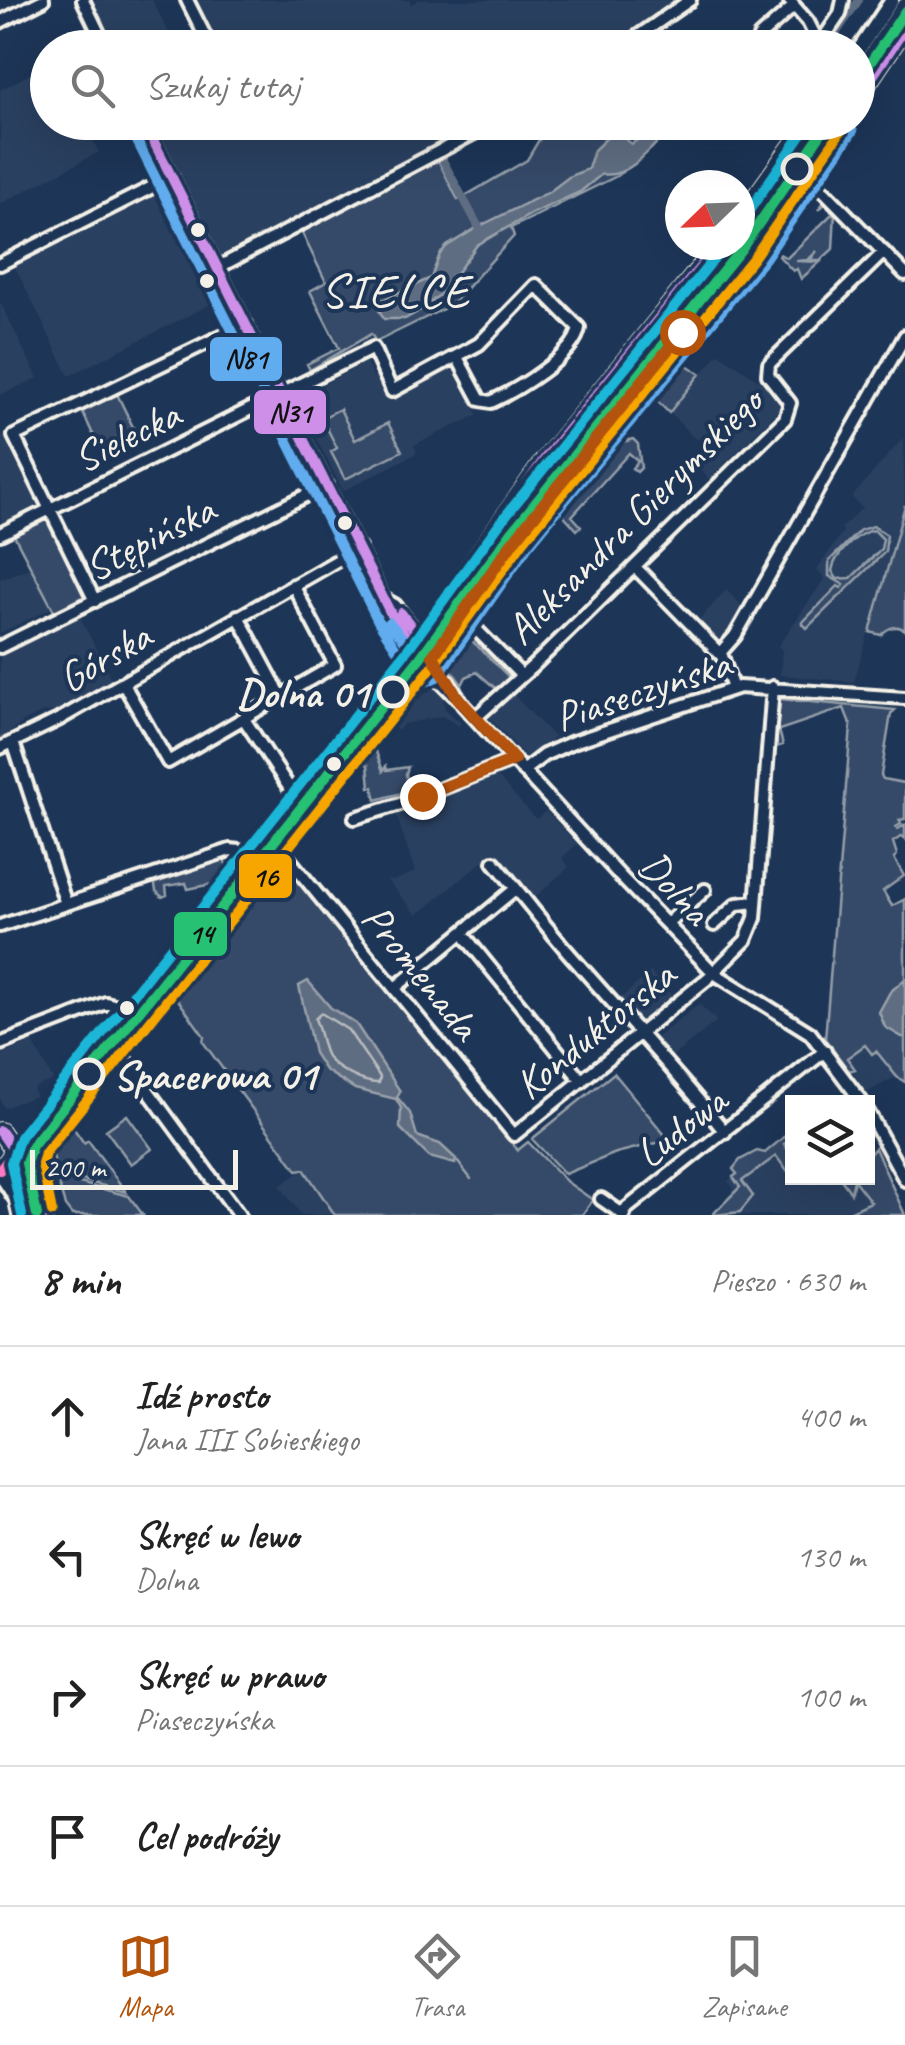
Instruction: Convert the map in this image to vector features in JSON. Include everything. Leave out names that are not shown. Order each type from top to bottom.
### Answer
[{"type":"main road","points":[[872,30],[892,0]]},
{"type":"main road","points":[[875,73],[905,28]]},
{"type":"main road","points":[[755,197],[796,140]]},
{"type":"main road","points":[[2,1180],[25,1166],[430,662],[521,530],[810,181],[832,140]]},
{"type":"main road","points":[[2,1180],[13,1150],[379,694],[546,457],[706,260]]},
{"type":"main road","points":[[0,1131],[39,1188],[46,1215]]},
{"type":"main road","points":[[2,1180],[16,1200],[20,1215]]},
{"type":"street","points":[[0,22],[43,0]]},
{"type":"street","points":[[83,0],[97,30]]},
{"type":"street","points":[[187,0],[202,30]]},
{"type":"street","points":[[647,30],[690,0]]},
{"type":"street","points":[[830,30],[843,0]]},
{"type":"street","points":[[766,30],[792,3],[812,30]]},
{"type":"street","name":"Dolna","points":[[153,140],[358,548],[386,600],[395,605],[430,662],[523,771],[714,973],[802,1026],[826,1051],[857,1095]]},
{"type":"street","points":[[217,268],[460,140]]},
{"type":"street","points":[[3,261],[172,177]]},
{"type":"street","points":[[810,181],[905,274]]},
{"type":"street","name":"Aleksandra Gierymskiego","points":[[462,614],[521,675],[785,420],[790,402],[768,376],[769,364],[884,252]]},
{"type":"street","points":[[536,285],[579,328],[575,340],[530,381],[490,402],[480,400],[457,357],[479,344],[536,285]]},
{"type":"street","points":[[95,600],[14,436],[246,324]]},
{"type":"street","points":[[720,653],[734,636],[905,336]]},
{"type":"street","name":"Sielecka","points":[[0,534],[373,348],[392,391],[457,357]]},
{"type":"street","name":"Stępińska","points":[[0,648],[327,484]]},
{"type":"street","name":"Górska","points":[[0,748],[123,683],[358,548]]},
{"type":"street","points":[[634,567],[720,653],[733,688]]},
{"type":"street","points":[[123,683],[168,762],[282,698],[336,662],[293,585]]},
{"type":"street","points":[[238,616],[282,698]]},
{"type":"street","points":[[475,718],[521,675]]},
{"type":"street","name":"Piaseczyńska","points":[[523,771],[544,755],[579,739],[733,688],[773,687],[905,698]]},
{"type":"street","name":"Konduktorska","points":[[514,1135],[714,973],[750,935],[773,687]]},
{"type":"street","points":[[244,719],[296,798]]},
{"type":"street","points":[[14,742],[66,904]]},
{"type":"street","name":"Piaseczyńska","points":[[355,818],[514,760]]},
{"type":"street","name":"Promenada","points":[[280,848],[514,1135]]},
{"type":"street","points":[[0,926],[224,852],[239,851],[243,862]]},
{"type":"street","points":[[494,862],[514,890],[725,1132]]},
{"type":"street","points":[[395,988],[514,890]]},
{"type":"street","points":[[666,924],[705,890]]},
{"type":"street","points":[[714,925],[737,904],[756,902]]},
{"type":"street","points":[[462,933],[582,1080]]},
{"type":"street","points":[[0,1044],[104,1004],[115,1005],[122,1014]]},
{"type":"street","points":[[119,1051],[238,1215]]},
{"type":"street","name":"Ludowa","points":[[622,1214],[826,1051]]},
{"type":"street","points":[[875,1125],[905,1180]]},
{"type":"street","points":[[601,1199],[622,1214]]},
{"type":"shaded area","points":[[92,0],[152,0],[167,30],[107,30]]},
{"type":"shaded area","points":[[191,0],[409,0],[411,4],[419,0],[683,0],[639,30],[206,30]]},
{"type":"shaded area","points":[[30,74],[30,140],[92,140],[99,152],[0,204],[0,90]]},
{"type":"shaded area","points":[[163,140],[454,140],[223,259]]},
{"type":"shaded area","points":[[539,140],[659,140],[617,176],[511,228],[514,236],[451,305],[376,342],[371,334],[310,370],[307,364],[339,348],[310,291],[326,282],[299,227],[435,154],[458,200],[527,160]]},
{"type":"shaded area","points":[[811,140],[819,140],[755,230],[755,223]]},
{"type":"shaded area","points":[[157,193],[213,303],[69,376],[14,265]]},
{"type":"shaded area","points":[[824,202],[835,211],[833,249],[821,260],[810,260],[817,251],[808,260],[796,261],[820,262],[801,279],[797,269],[793,271],[774,251],[787,258],[833,213],[825,204],[818,210]]},
{"type":"shaded area","points":[[712,260],[725,260],[597,418],[543,473],[549,460]]},
{"type":"shaded area","points":[[725,260],[731,260],[511,536],[436,641],[431,635],[484,559]]},
{"type":"shaded area","points":[[0,302],[38,378],[0,395]]},
{"type":"shaded area","points":[[719,353],[764,384],[778,403],[778,411],[709,479],[695,464],[710,449],[720,452],[722,446],[694,438],[669,412]]},
{"type":"shaded area","points":[[677,354],[680,357],[519,552]]},
{"type":"shaded area","points":[[681,361],[700,374],[669,413],[652,396]]},
{"type":"shaded area","points":[[366,362],[373,377],[379,374],[389,395],[452,367],[478,415],[414,445],[417,453],[343,491],[298,402]]},
{"type":"shaded area","points":[[117,394],[134,429],[99,447],[82,411]]},
{"type":"shaded area","points":[[340,409],[355,440],[388,423],[402,451],[345,479],[331,452],[337,448],[322,418]]},
{"type":"shaded area","points":[[0,429],[38,504],[1,526]]},
{"type":"shaded area","points":[[903,438],[905,505],[854,682],[780,675],[782,650],[778,646],[825,578],[817,570],[843,531],[841,528],[862,508],[852,497]]},
{"type":"shaded area","points":[[633,439],[638,444],[641,468],[637,472],[632,468],[638,461],[629,453],[572,516],[581,526],[577,530],[560,511],[614,445]]},
{"type":"shaded area","points":[[905,505],[905,631],[893,627],[881,635],[870,632]]},
{"type":"shaded area","points":[[47,519],[84,596],[54,611],[14,535]]},
{"type":"shaded area","points":[[873,526],[887,535],[885,552],[807,628],[802,623],[838,586],[844,585],[829,576],[829,561],[860,530]],"holes":[[[874,530],[883,539],[881,549],[851,578],[837,579],[832,571],[834,565],[854,540]]]},
{"type":"shaded area","points":[[32,567],[52,608],[0,633],[0,579]]},
{"type":"shaded area","points":[[726,590],[743,607],[729,634],[716,639],[699,620]]},
{"type":"shaded area","points":[[80,617],[112,680],[56,711],[43,712],[23,722],[0,740],[0,657]]},
{"type":"shaded area","points":[[463,632],[511,679],[502,688],[494,687],[477,672],[466,677],[462,685],[448,665],[453,645]]},
{"type":"shaded area","points":[[411,662],[414,669],[25,1158],[21,1152]]},
{"type":"shaded area","points":[[433,688],[443,697],[445,709],[461,723],[459,726],[442,716],[404,724],[398,731],[393,727],[411,704]]},
{"type":"shaded area","points":[[509,690],[554,737],[537,753],[525,756],[490,718],[490,709]]},
{"type":"shaded area","points":[[780,699],[895,710],[891,714],[881,775],[883,779],[904,783],[905,779],[905,819],[899,820],[901,824],[896,827],[905,825],[905,839],[902,836],[893,842],[897,855],[894,858],[904,876],[883,891],[892,906],[905,899],[905,1082],[876,1051],[872,1054],[865,1045],[847,1058],[855,1069],[849,1071],[825,1039],[851,726],[844,708],[779,730],[783,745],[776,747]]},
{"type":"shaded area","points":[[375,749],[383,771],[386,766],[387,770],[408,767],[409,791],[376,800],[368,765],[364,763]]},
{"type":"shaded area","points":[[498,777],[536,819],[546,811],[577,844],[562,858],[569,867],[532,900],[494,856],[417,915],[386,879],[393,881],[415,872],[395,811]]},
{"type":"shaded area","points":[[223,857],[227,867],[217,883],[188,889],[186,883],[166,886],[167,895],[162,897],[156,891],[154,879]]},
{"type":"shaded area","points":[[285,863],[514,1146],[518,1150],[528,1142],[567,1182],[593,1200],[582,1215],[335,1215],[304,1169],[297,1170],[203,1042],[204,1036],[176,997]]},
{"type":"shaded area","points":[[650,972],[672,995],[641,1020],[620,999]]},
{"type":"shaded area","points":[[699,1004],[717,1021],[672,1057],[656,1038]]},
{"type":"shaded area","points":[[33,1042],[53,1080],[33,1088],[35,1096],[4,1108],[0,1099],[0,1055]]},
{"type":"shaded area","points":[[865,1045],[905,1072],[866,1093],[845,1059]]},
{"type":"shaded area","points":[[614,1073],[669,1140],[616,1153],[565,1174],[532,1139]]},
{"type":"shaded area","points":[[127,1115],[152,1149],[131,1164],[106,1130]]},
{"type":"shaded area","points":[[72,1126],[84,1143],[88,1140],[126,1192],[56,1173],[53,1154]]},
{"type":"shaded area","points":[[785,1136],[785,1185],[875,1185],[875,1152],[904,1215],[730,1215],[721,1205],[734,1189],[728,1181]]},
{"type":"shaded area","points":[[785,1136],[785,1168],[776,1156],[742,1181],[753,1196],[740,1212],[715,1215],[740,1187],[733,1169],[740,1160],[757,1151],[765,1153]]},
{"type":"shaded area","points":[[875,1148],[905,1215],[843,1215],[871,1202],[858,1185],[875,1185]]},
{"type":"shaded area","points":[[304,1169],[335,1215],[301,1215],[280,1186]]},
{"type":"shaded area","points":[[57,1177],[129,1196],[143,1215],[72,1215],[65,1206]]},
{"type":"water","points":[[604,140],[626,140],[631,144],[638,140],[659,140],[623,171],[602,174],[580,192],[477,245],[442,293],[421,310],[405,319],[384,319],[379,310],[382,300],[431,278],[447,246],[588,169],[594,150]]},
{"type":"water","points":[[905,979],[902,1037],[885,1027],[879,1012],[890,992]]},
{"type":"water","points":[[308,981],[331,1008],[356,1024],[400,1091],[397,1097],[410,1113],[417,1136],[440,1144],[456,1159],[455,1164],[429,1157],[400,1128],[401,1108],[396,1099],[355,1089],[325,1070],[314,1053],[299,986]]},
{"type":"waterway","points":[[838,30],[859,0]]},
{"type":"waterway","points":[[441,157],[482,233]]},
{"type":"waterway","points":[[897,703],[905,703]]},
{"type":"waterway","points":[[457,1161],[471,1179]]},
{"type":"tram line","points":[[0,1140],[21,1144],[39,1132]]},
{"type":"transit line","points":[[875,53],[905,8]]},
{"type":"transit line","name":"14","points":[[875,56],[905,11]]},
{"type":"transit line","name":"N31","points":[[875,73],[905,28]]},
{"type":"transit line","name":"N81","points":[[137,140],[378,621],[414,676],[426,682],[437,677],[528,546],[766,257],[847,140]]},
{"type":"transit line","name":"N31","points":[[153,140],[391,614],[426,667],[516,537],[754,247],[828,140]]},
{"type":"transit line","name":"N31","points":[[755,197],[796,140]]},
{"type":"transit line","points":[[755,202],[798,140]]},
{"type":"transit line","points":[[0,1170],[205,908],[235,888],[419,657],[505,537],[746,239],[815,140]]},
{"type":"transit line","name":"N81","points":[[755,223],[815,140]]},
{"type":"transit line","name":"14","points":[[37,1215],[26,1163],[32,1146],[420,658],[511,533],[742,248],[817,140]]},
{"type":"transit line","name":"16","points":[[52,1212],[42,1164],[45,1153],[432,667],[523,542],[754,257],[835,140]]},
{"type":"transit line","name":"N31","points":[[401,613],[418,635],[546,457],[706,260]]},
{"type":"transit line","points":[[22,1215],[11,1163],[20,1137],[408,649],[499,524],[713,260]]},
{"type":"transit line","name":"N81","points":[[389,622],[411,648],[420,650],[429,645],[558,466],[725,260]]},
{"type":"transit line","name":"N31","points":[[0,1131],[36,1183],[46,1215]]},
{"type":"place","name":"Dolna 01","points":[[393,692]]},
{"type":"place","name":"Spacerowa 01","points":[[89,1074]]},
{"type":"district","name":"SIELCE","points":[[396,290]]},
{"type":"route","points":[[422,796],[514,760],[457,697],[433,656],[512,543],[682,332]]}]
